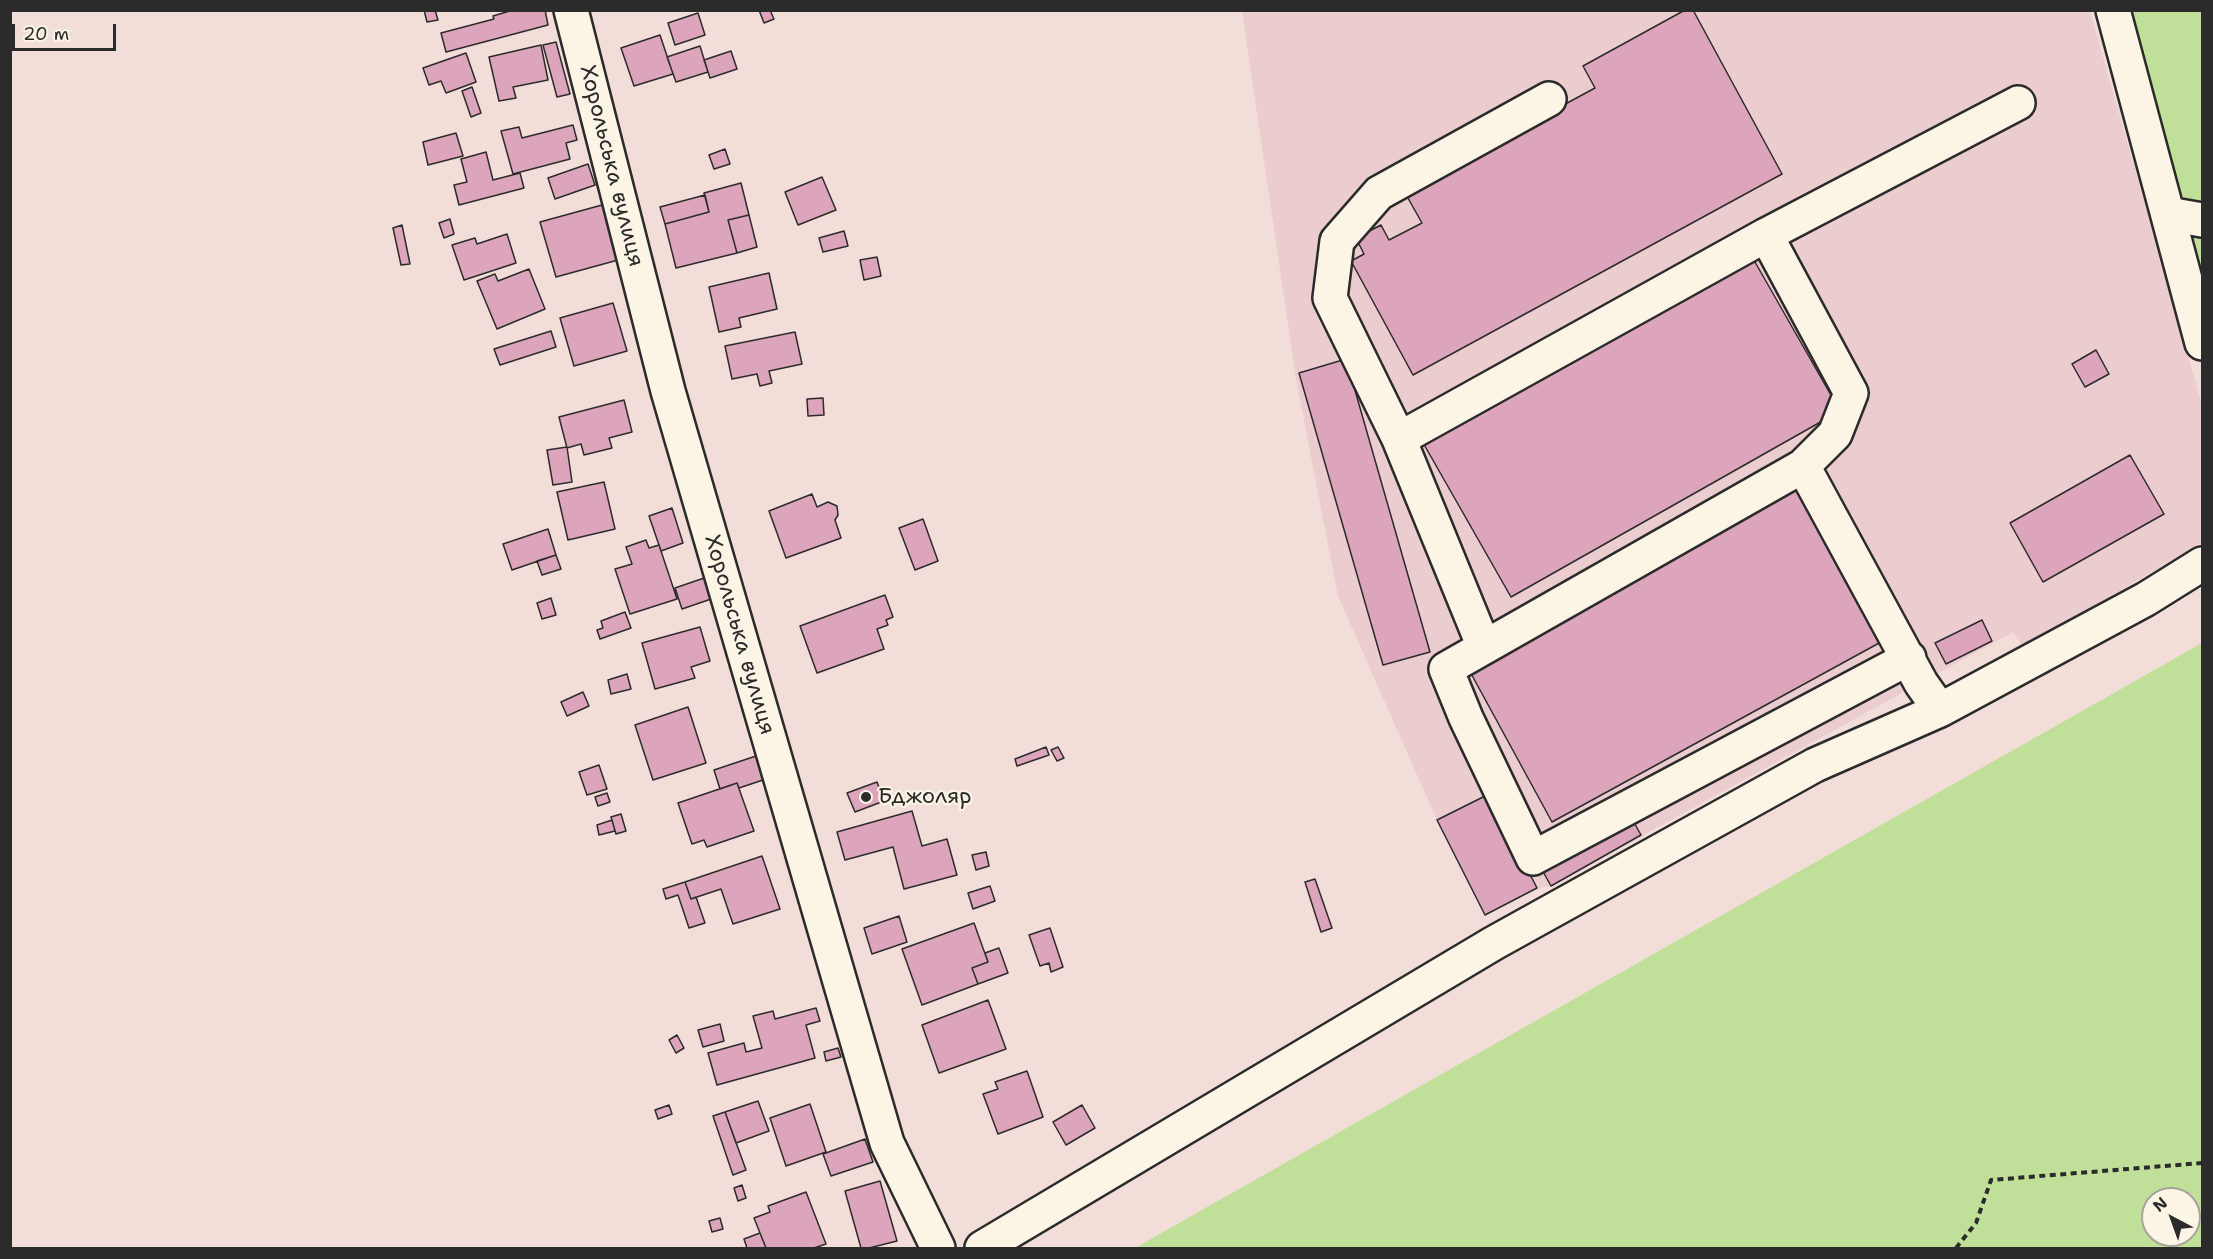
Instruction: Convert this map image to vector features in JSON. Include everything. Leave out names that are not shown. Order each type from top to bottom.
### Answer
[{"type":"street","name":"Хорольська вулиця","points":[[571,10],[668,391],[887,1143],[938,1248]]},
{"type":"street","points":[[2113,10],[2202,343]]},
{"type":"street","points":[[1484,647],[1399,439],[1330,298],[1337,241],[1379,194],[1549,99]]},
{"type":"street","points":[[1399,439],[1766,235],[2018,103]]},
{"type":"street","points":[[2168,214],[2202,220]]},
{"type":"street","points":[[1766,235],[1851,393],[1836,434],[1803,466],[1446,669],[1466,718],[1533,858],[1909,658]]},
{"type":"street","points":[[1803,466],[1921,683],[1940,710]]},
{"type":"street","points":[[982,1248],[1505,937],[1815,765],[1940,710],[2146,599],[2202,564]]},
{"type":"path","points":[[1956,1248],[1976,1223],[1991,1180],[2202,1163]]},
{"type":"shaded area","points":[[1242,11],[2090,11],[2202,405],[2202,542],[2023,648],[2013,632],[1551,886],[1537,888],[1485,915],[1437,820],[1338,596],[1296,379]]},
{"type":"green space","points":[[2118,11],[2202,11],[2202,321]]},
{"type":"green space","points":[[2202,643],[2202,1248],[1135,1248]]},
{"type":"building","points":[[424,10],[435,10],[438,20],[427,22]]},
{"type":"building","points":[[513,10],[545,10],[548,25],[446,52],[441,33],[494,19],[493,16]]},
{"type":"building","points":[[759,10],[770,10],[774,19],[764,23]]},
{"type":"building","points":[[1685,10],[1693,10],[1782,174],[1413,375],[1351,261],[1364,254],[1356,238],[1381,225],[1389,240],[1422,223],[1404,191],[1595,88],[1583,66]]},
{"type":"building","points":[[698,13],[705,35],[675,45],[668,23]]},
{"type":"building","points":[[660,35],[673,74],[634,86],[621,48]]},
{"type":"building","points":[[556,42],[570,94],[557,97],[543,45]]},
{"type":"building","points":[[541,45],[548,80],[513,87],[516,98],[499,101],[489,57]]},
{"type":"building","points":[[700,46],[708,72],[676,82],[667,57]]},
{"type":"building","points":[[731,51],[737,69],[710,78],[704,60]]},
{"type":"building","points":[[466,53],[476,82],[446,93],[441,81],[429,85],[423,68]]},
{"type":"building","points":[[472,87],[481,113],[471,117],[462,91]]},
{"type":"building","points":[[573,125],[577,140],[566,143],[570,159],[513,174],[501,131],[519,127],[522,138]]},
{"type":"building","points":[[456,133],[463,156],[428,165],[423,142]]},
{"type":"building","points":[[725,149],[730,164],[714,169],[709,155]]},
{"type":"building","points":[[486,152],[493,180],[520,173],[524,188],[459,205],[454,185],[467,182],[461,159]]},
{"type":"building","points":[[588,164],[595,185],[555,199],[548,178]]},
{"type":"building","points":[[822,177],[836,210],[798,225],[785,192]]},
{"type":"building","points":[[741,183],[749,215],[728,220],[737,253],[676,268],[665,224],[709,212],[704,193]]},
{"type":"building","points":[[705,195],[709,212],[665,224],[660,207]]},
{"type":"building","points":[[602,205],[618,260],[556,277],[540,222]]},
{"type":"building","points":[[749,215],[757,247],[737,253],[728,220]]},
{"type":"building","points":[[450,219],[454,234],[444,238],[439,223]]},
{"type":"building","points":[[402,225],[410,264],[401,265],[393,228]]},
{"type":"building","points":[[844,231],[848,246],[823,252],[819,238]]},
{"type":"building","points":[[507,234],[516,263],[464,280],[452,245],[475,238],[477,244]]},
{"type":"building","points":[[1751,255],[1840,411],[1511,597],[1422,441]]},
{"type":"building","points":[[877,257],[881,276],[864,280],[860,260]]},
{"type":"building","points":[[529,269],[545,309],[497,329],[477,281],[495,274],[498,281]]},
{"type":"building","points":[[769,273],[777,309],[739,318],[741,327],[719,332],[709,287]]},
{"type":"building","points":[[613,303],[627,351],[574,366],[560,318]]},
{"type":"building","points":[[551,331],[556,347],[500,365],[494,349]]},
{"type":"building","points":[[795,332],[802,364],[769,371],[772,383],[760,386],[757,374],[732,379],[725,346]]},
{"type":"building","points":[[2096,350],[2109,374],[2085,387],[2072,364]]},
{"type":"building","points":[[1346,359],[1430,652],[1383,665],[1299,373]]},
{"type":"building","points":[[823,398],[824,415],[808,416],[807,399]]},
{"type":"building","points":[[624,400],[632,432],[609,438],[612,448],[584,455],[581,444],[567,448],[559,417]]},
{"type":"building","points":[[567,447],[572,482],[553,485],[547,450]]},
{"type":"building","points":[[2130,455],[2164,514],[2043,582],[2010,523]]},
{"type":"building","points":[[604,482],[615,529],[568,540],[557,492]]},
{"type":"building","points":[[1798,489],[1881,642],[1552,822],[1468,668]]},
{"type":"building","points":[[812,494],[817,507],[828,502],[837,506],[838,515],[835,520],[841,538],[786,558],[769,511]]},
{"type":"building","points":[[672,508],[683,543],[661,551],[649,516]]},
{"type":"building","points":[[923,519],[938,561],[915,570],[899,528]]},
{"type":"building","points":[[548,529],[556,555],[512,570],[503,544]]},
{"type":"building","points":[[646,540],[649,548],[659,545],[677,599],[630,614],[615,569],[632,564],[626,547]]},
{"type":"building","points":[[556,555],[561,569],[542,575],[537,561]]},
{"type":"building","points":[[710,576],[717,597],[682,609],[675,588]]},
{"type":"building","points":[[885,595],[893,617],[886,620],[888,625],[877,629],[884,649],[817,673],[800,626]]},
{"type":"building","points":[[551,598],[556,615],[542,619],[537,603]]},
{"type":"building","points":[[625,612],[631,628],[600,639],[597,630],[603,628],[601,621]]},
{"type":"building","points":[[1982,620],[1992,641],[1946,664],[1935,643]]},
{"type":"building","points":[[700,627],[710,661],[691,667],[695,678],[655,689],[642,643]]},
{"type":"building","points":[[627,674],[631,689],[611,694],[608,680]]},
{"type":"building","points":[[583,692],[589,706],[567,716],[561,702]]},
{"type":"building","points":[[688,707],[706,763],[653,780],[635,725]]},
{"type":"building","points":[[1046,747],[1049,755],[1017,766],[1015,759]]},
{"type":"building","points":[[1058,747],[1064,758],[1057,761],[1051,750]]},
{"type":"building","points":[[756,756],[763,780],[739,788],[737,783],[720,789],[714,770]]},
{"type":"building","points":[[599,765],[607,789],[587,795],[579,772]]},
{"type":"building","name":"Бджоляр","points":[[877,782],[884,801],[855,812],[847,793]]},
{"type":"building","points":[[737,783],[754,831],[707,847],[704,840],[692,844],[678,803]]},
{"type":"building","points":[[607,793],[610,802],[598,806],[595,797]]},
{"type":"building","points":[[1489,794],[1537,888],[1485,915],[1437,820]]},
{"type":"building","points":[[912,811],[922,846],[947,839],[957,875],[904,889],[893,847],[845,860],[837,832]]},
{"type":"building","points":[[621,814],[626,831],[616,834],[611,817]]},
{"type":"building","points":[[1631,817],[1641,835],[1551,886],[1541,868]]},
{"type":"building","points":[[612,820],[615,831],[599,835],[597,825]]},
{"type":"building","points":[[986,852],[989,866],[976,870],[972,855]]},
{"type":"building","points":[[762,856],[780,909],[733,924],[721,889],[691,899],[685,882]]},
{"type":"building","points":[[1315,879],[1332,928],[1321,932],[1305,882]]},
{"type":"building","points":[[685,882],[691,899],[696,897],[705,923],[689,928],[678,895],[666,899],[663,889]]},
{"type":"building","points":[[990,886],[995,901],[973,909],[968,893]]},
{"type":"building","points":[[899,916],[907,942],[872,954],[864,928]]},
{"type":"building","points":[[974,923],[988,962],[972,968],[978,984],[922,1005],[902,949]]},
{"type":"building","points":[[1050,928],[1063,967],[1051,972],[1049,963],[1040,966],[1029,935]]},
{"type":"building","points":[[999,948],[1008,973],[978,984],[972,968],[988,962],[985,953]]},
{"type":"building","points":[[988,1000],[1006,1049],[939,1073],[922,1025]]},
{"type":"building","points":[[816,1008],[820,1021],[806,1025],[815,1058],[717,1085],[708,1053],[744,1043],[746,1052],[762,1048],[753,1016],[773,1011],[775,1019]]},
{"type":"building","points":[[720,1024],[724,1041],[703,1047],[698,1030]]},
{"type":"building","points":[[677,1035],[684,1048],[676,1053],[669,1040]]},
{"type":"building","points":[[838,1048],[841,1057],[826,1061],[824,1052]]},
{"type":"building","points":[[1027,1071],[1043,1117],[998,1134],[983,1094],[998,1089],[995,1082]]},
{"type":"building","points":[[758,1101],[769,1131],[736,1143],[725,1112]]},
{"type":"building","points":[[810,1104],[826,1152],[786,1166],[770,1118]]},
{"type":"building","points":[[669,1105],[672,1114],[658,1119],[655,1110]]},
{"type":"building","points":[[1082,1105],[1095,1128],[1066,1145],[1053,1122]]},
{"type":"building","points":[[725,1112],[746,1170],[733,1175],[713,1116]]},
{"type":"building","points":[[865,1139],[873,1162],[831,1176],[823,1154]]},
{"type":"building","points":[[880,1181],[897,1241],[861,1248],[845,1191]]},
{"type":"building","points":[[742,1185],[746,1198],[738,1201],[734,1188]]},
{"type":"building","points":[[806,1192],[826,1244],[814,1248],[766,1248],[754,1218],[770,1212],[768,1206]]},
{"type":"building","points":[[720,1218],[723,1229],[712,1232],[709,1221]]},
{"type":"building","points":[[760,1233],[766,1248],[747,1248],[744,1239]]},
{"type":"place","name":"Бджоляр","points":[[866,797]]}]
